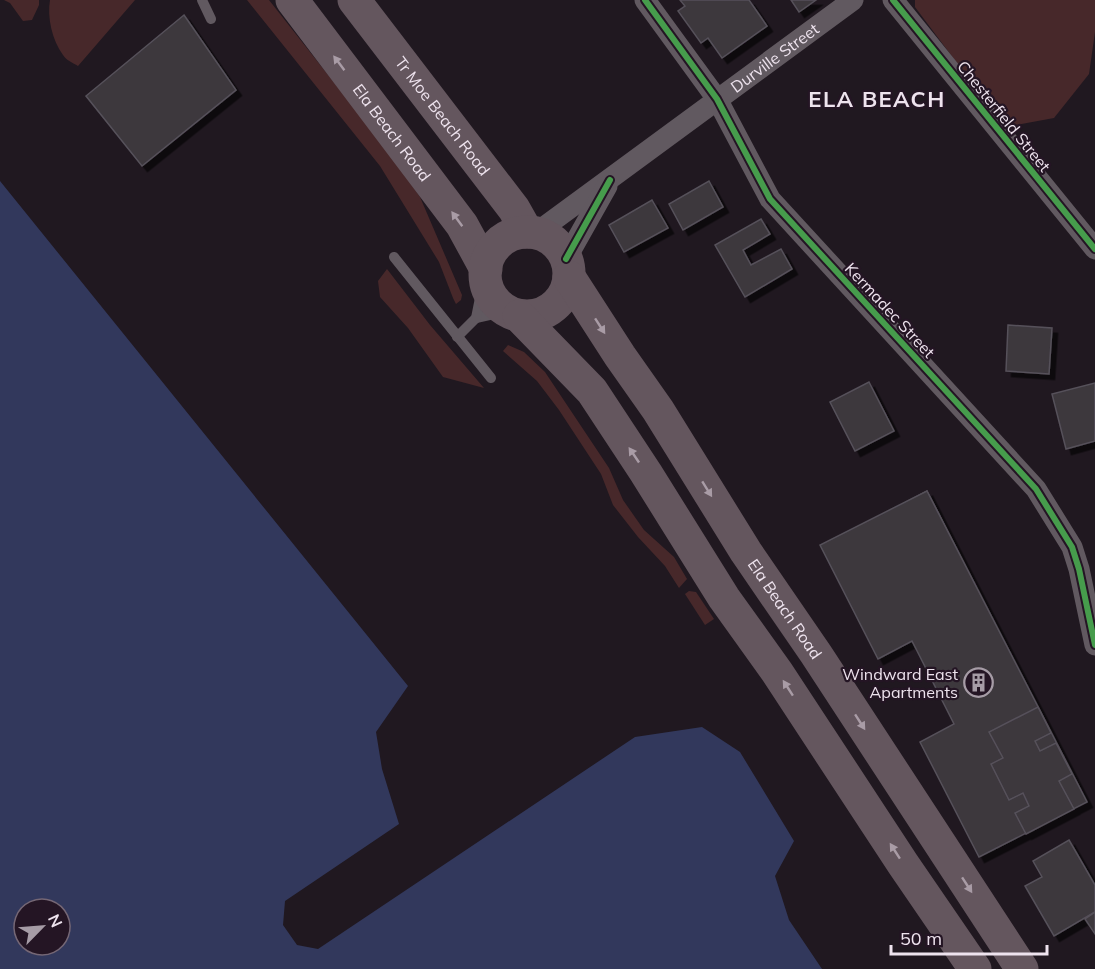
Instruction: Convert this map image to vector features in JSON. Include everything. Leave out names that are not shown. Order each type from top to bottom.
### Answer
[{"type":"highway","name":"Ela Beach Road","points":[[292,0],[462,225],[485,274]]},
{"type":"highway","name":"Tr Moe Beach Road","points":[[354,0],[532,232]]},
{"type":"highway","points":[[500,315],[536,315],[555,305],[567,287],[567,268],[554,242],[532,232],[515,234],[504,239],[495,247],[489,257],[485,274],[500,315],[592,392],[724,598],[777,672],[975,969]]},
{"type":"highway","name":"Ela Beach Road","points":[[567,268],[620,356],[658,410],[746,552],[1022,969]]},
{"type":"street","name":"Kermadec Street","points":[[645,0],[717,99],[770,199],[1036,489],[1072,548],[1095,645]]},
{"type":"street","name":"Durville Street","points":[[532,232],[610,180],[853,0]]},
{"type":"street","name":"Chesterfield Street","points":[[893,0],[1095,249]]},
{"type":"street","points":[[567,268],[610,180]]},
{"type":"lane","points":[[202,0],[211,19]]},
{"type":"lane","points":[[394,257],[491,378]]},
{"type":"lane","points":[[457,337],[500,315]]},
{"type":"shaded area","points":[[4,0],[39,0],[39,5],[32,20],[23,21],[10,3]]},
{"type":"shaded area","points":[[50,0],[135,0],[78,66],[64,57],[53,35]]},
{"type":"shaded area","points":[[247,0],[269,0],[392,156],[420,197],[462,295],[461,300],[456,304],[439,262],[380,166]]},
{"type":"shaded area","points":[[915,0],[1095,0],[1095,32],[1089,74],[1054,118],[1005,127],[915,7]]},
{"type":"shaded area","points":[[387,269],[430,325],[484,388],[443,377],[408,328],[380,297],[378,281]]},
{"type":"shaded area","points":[[508,345],[524,352],[545,372],[609,468],[623,500],[644,530],[674,557],[687,579],[679,588],[665,566],[613,505],[601,474],[559,410],[537,381],[503,351]]},
{"type":"shaded area","points":[[689,591],[696,592],[714,619],[705,625],[685,594]]},
{"type":"water","points":[[0,181],[408,686],[376,732],[382,769],[399,824],[285,901],[283,925],[297,945],[318,949],[635,737],[702,727],[740,752],[794,841],[775,876],[789,920],[822,969],[0,969]]},
{"type":"building","points":[[680,0],[749,0],[767,26],[722,58],[708,38],[701,43],[678,11],[685,6]]},
{"type":"building","points":[[791,0],[816,0],[799,12]]},
{"type":"building","points":[[184,15],[236,90],[142,166],[86,96]]},
{"type":"building","points":[[709,181],[723,207],[683,230],[669,204]]},
{"type":"building","points":[[652,200],[668,228],[624,252],[609,225]]},
{"type":"building","points":[[761,219],[770,234],[743,250],[751,265],[781,249],[792,269],[745,297],[715,245]]},
{"type":"building","points":[[1008,325],[1052,328],[1049,374],[1006,371]]},
{"type":"building","points":[[869,382],[894,431],[855,451],[830,402]]},
{"type":"building","points":[[1095,383],[1095,441],[1066,449],[1052,394]]},
{"type":"building","points":[[927,491],[985,605],[955,620],[945,601],[937,605],[924,580],[937,573],[932,563],[913,573],[896,539],[904,535],[891,510]]},
{"type":"building","name":"Windward East Apartments","points":[[927,491],[1087,802],[979,857],[920,742],[954,724],[912,641],[878,659],[820,545]]},
{"type":"building","points":[[1038,707],[1051,733],[1035,741],[1040,751],[1056,743],[1072,774],[1059,781],[1074,809],[1026,834],[1015,813],[1029,806],[1023,793],[1009,800],[991,764],[1003,758],[989,732]]},
{"type":"building","points":[[1069,840],[1095,885],[1095,912],[1054,936],[1025,886],[1042,877],[1033,861]]},
{"type":"building","points":[[1095,912],[1095,934],[1085,919]]},
{"type":"cycle path","points":[[645,0],[717,99],[770,199],[1036,489],[1072,547],[1095,645]]},
{"type":"cycle path","points":[[893,0],[1095,249]]},
{"type":"cycle path","points":[[566,259],[610,180]]},
{"type":"place","name":"Windward East Apartments","points":[[979,683]]},
{"type":"district","name":"ELA BEACH","points":[[877,99]]}]
